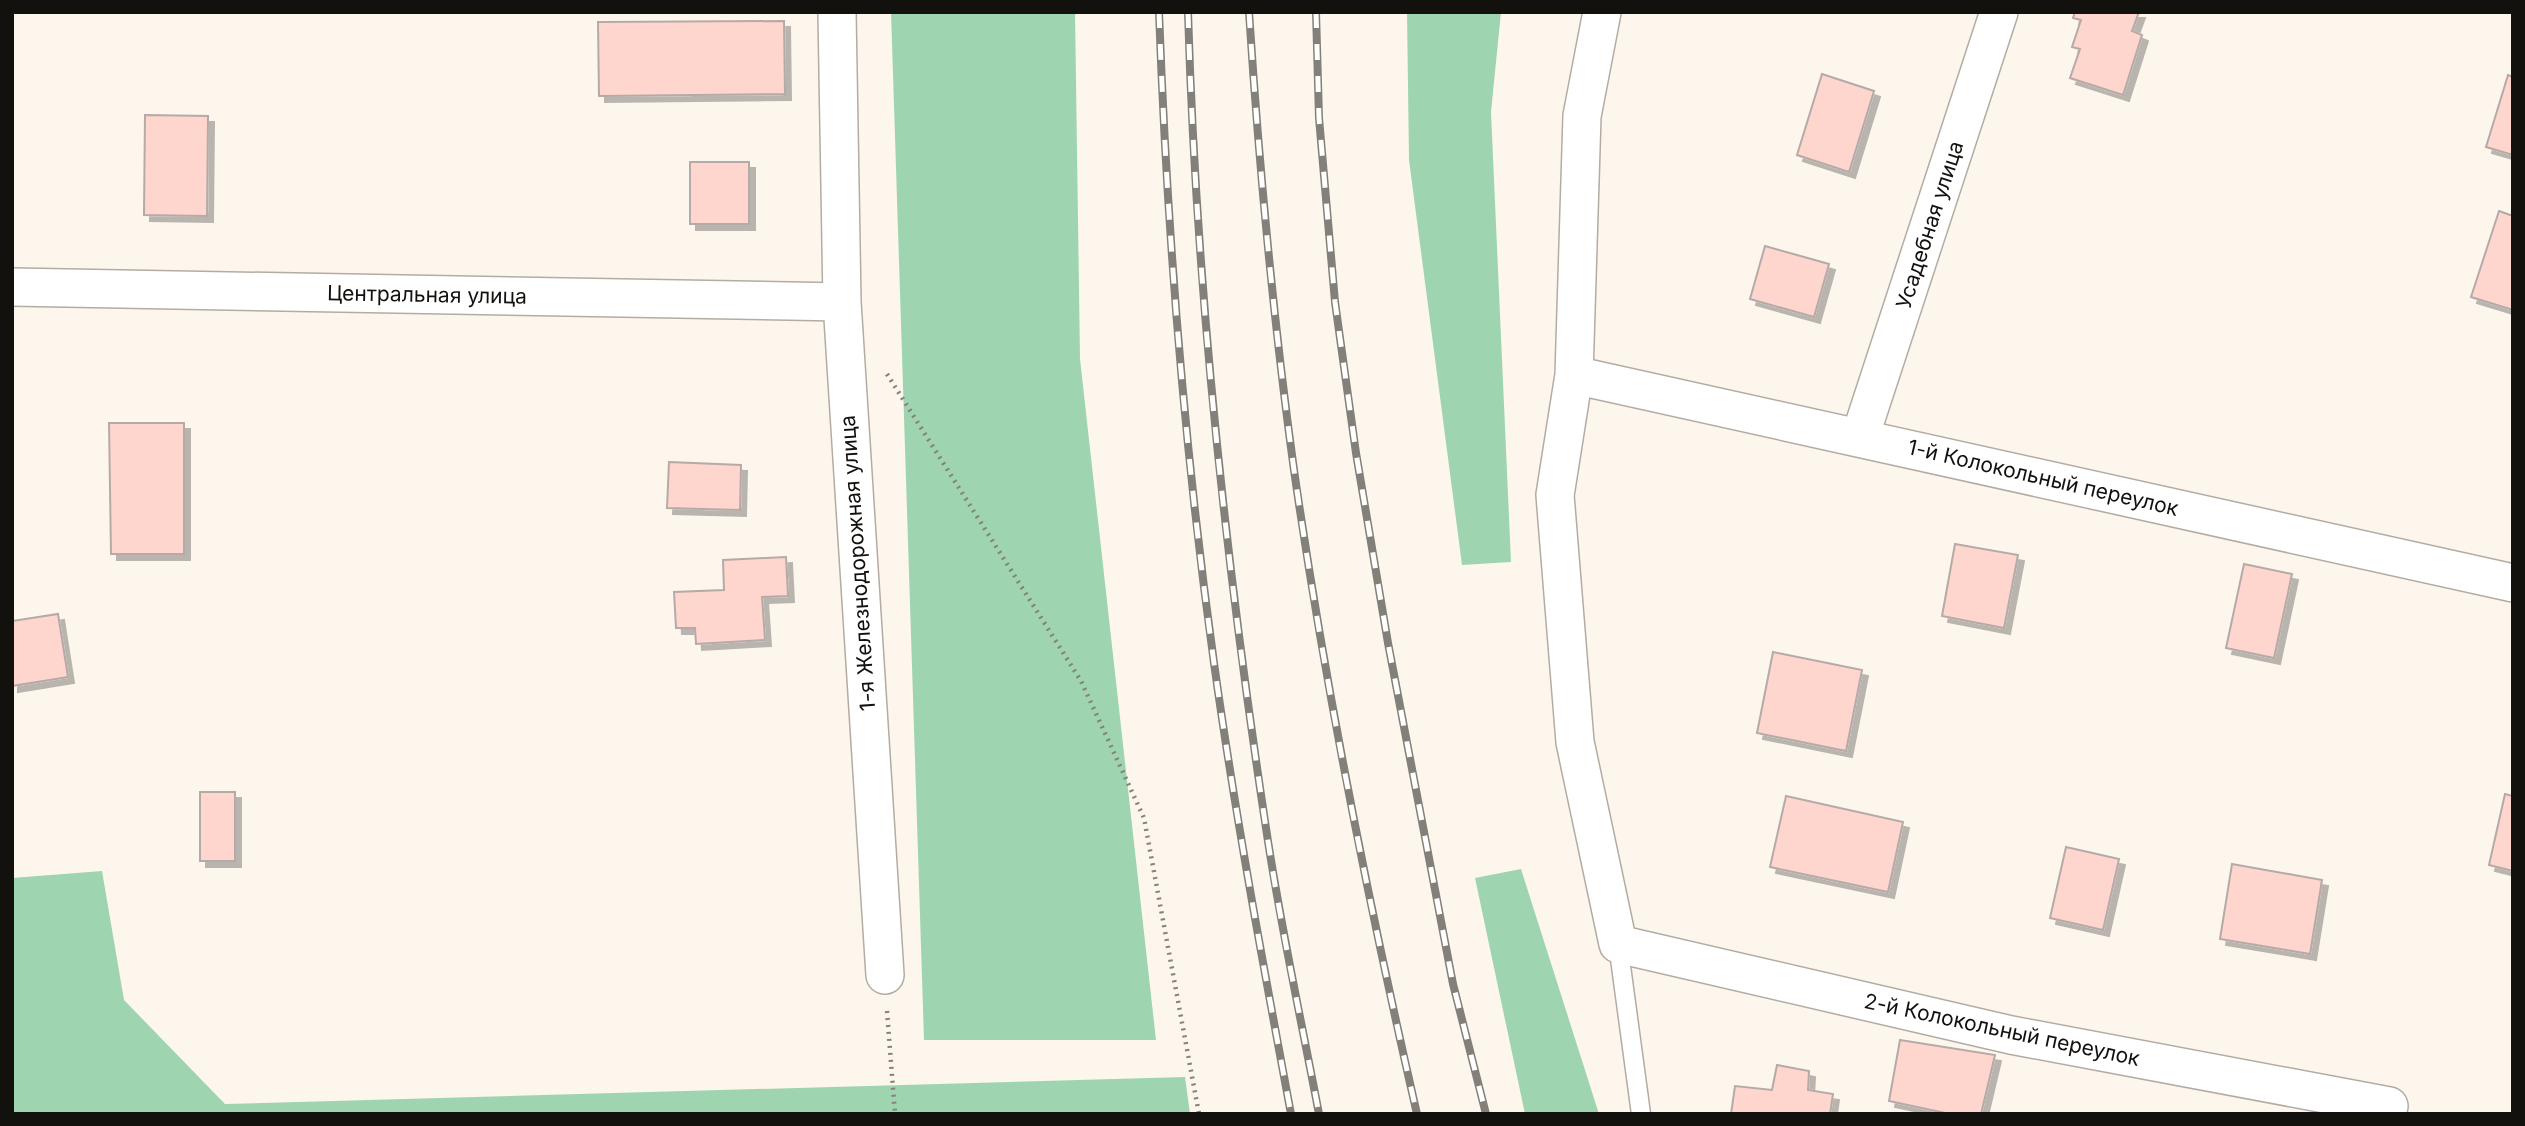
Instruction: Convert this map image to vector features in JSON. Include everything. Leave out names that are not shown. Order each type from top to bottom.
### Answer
[{"type":"street","name":"1-я Железнодорожная улица","points":[[836,12],[842,302],[885,975]]},
{"type":"street","points":[[1602,12],[1581,116],[1574,375],[1555,495],[1575,742],[1618,944]]},
{"type":"street","name":"Усадебная улица","points":[[1860,438],[1999,12]]},
{"type":"street","name":"Центральная улица","points":[[12,287],[842,302]]},
{"type":"street","name":"1-й Колокольный переулок","points":[[1574,375],[2513,583]]},
{"type":"street","name":"2-й Колокольный переулок","points":[[1618,944],[2011,1035],[2389,1105]]},
{"type":"lane","points":[[1618,944],[1641,1114]]},
{"type":"path","points":[[887,373],[1081,681],[1144,818],[1199,1114]]},
{"type":"path","points":[[885,975],[895,1114]]},
{"type":"green space","points":[[891,12],[1075,12],[1080,359],[1156,1040],[924,1040]]},
{"type":"green space","points":[[1407,12],[1501,12],[1491,112],[1511,562],[1462,565],[1409,160]]},
{"type":"green space","points":[[1521,869],[1599,1114],[1525,1114],[1475,878]]},
{"type":"green space","points":[[102,871],[124,1000],[225,1104],[1185,1077],[1190,1114],[12,1114],[12,878]]},
{"type":"building","points":[[2075,12],[2139,12],[2132,31],[2142,35],[2123,95],[2070,78],[2080,49],[2072,47],[2081,20],[2073,18]]},
{"type":"building","points":[[784,21],[785,94],[599,96],[598,22]]},
{"type":"building","points":[[1822,74],[1874,91],[1849,172],[1797,155]]},
{"type":"building","points":[[2508,75],[2513,77],[2513,155],[2486,147]]},
{"type":"building","points":[[145,115],[208,116],[207,216],[144,215]]},
{"type":"building","points":[[690,162],[749,162],[749,224],[690,224]]},
{"type":"building","points":[[2499,211],[2513,216],[2513,310],[2471,297]]},
{"type":"building","points":[[1765,246],[1829,264],[1814,317],[1750,299]]},
{"type":"building","points":[[109,423],[184,423],[184,554],[111,554]]},
{"type":"building","points":[[669,462],[741,465],[740,510],[667,508]]},
{"type":"building","points":[[1955,544],[2018,555],[2004,628],[1942,616]]},
{"type":"building","points":[[786,557],[788,596],[762,597],[765,640],[696,644],[695,628],[676,628],[674,592],[724,590],[723,560]]},
{"type":"building","points":[[2244,564],[2292,574],[2274,658],[2226,648]]},
{"type":"building","points":[[58,614],[68,677],[12,686],[12,621]]},
{"type":"building","points":[[1773,652],[1862,670],[1846,751],[1757,733]]},
{"type":"building","points":[[200,792],[235,792],[235,861],[200,861]]},
{"type":"building","points":[[2505,794],[2513,796],[2513,871],[2489,865]]},
{"type":"building","points":[[1786,796],[1903,822],[1888,892],[1770,867]]},
{"type":"building","points":[[2066,847],[2119,859],[2103,930],[2050,918]]},
{"type":"building","points":[[2232,864],[2322,880],[2310,954],[2220,939]]},
{"type":"building","points":[[1900,1040],[1995,1055],[1981,1114],[1950,1114],[1889,1101]]},
{"type":"building","points":[[1777,1065],[1809,1071],[1808,1090],[1833,1094],[1830,1114],[1731,1114],[1735,1086],[1772,1090]]},
{"type":"railway","points":[[1159,12],[1178,338],[1203,582],[1240,833],[1291,1114]]},
{"type":"railway","points":[[1188,12],[1205,319],[1225,523],[1272,864],[1319,1114]]},
{"type":"railway","points":[[1249,12],[1273,299],[1306,551],[1349,793],[1417,1114]]},
{"type":"railway","points":[[1316,12],[1319,118],[1335,302],[1356,453],[1388,643],[1453,984],[1486,1114]]}]
